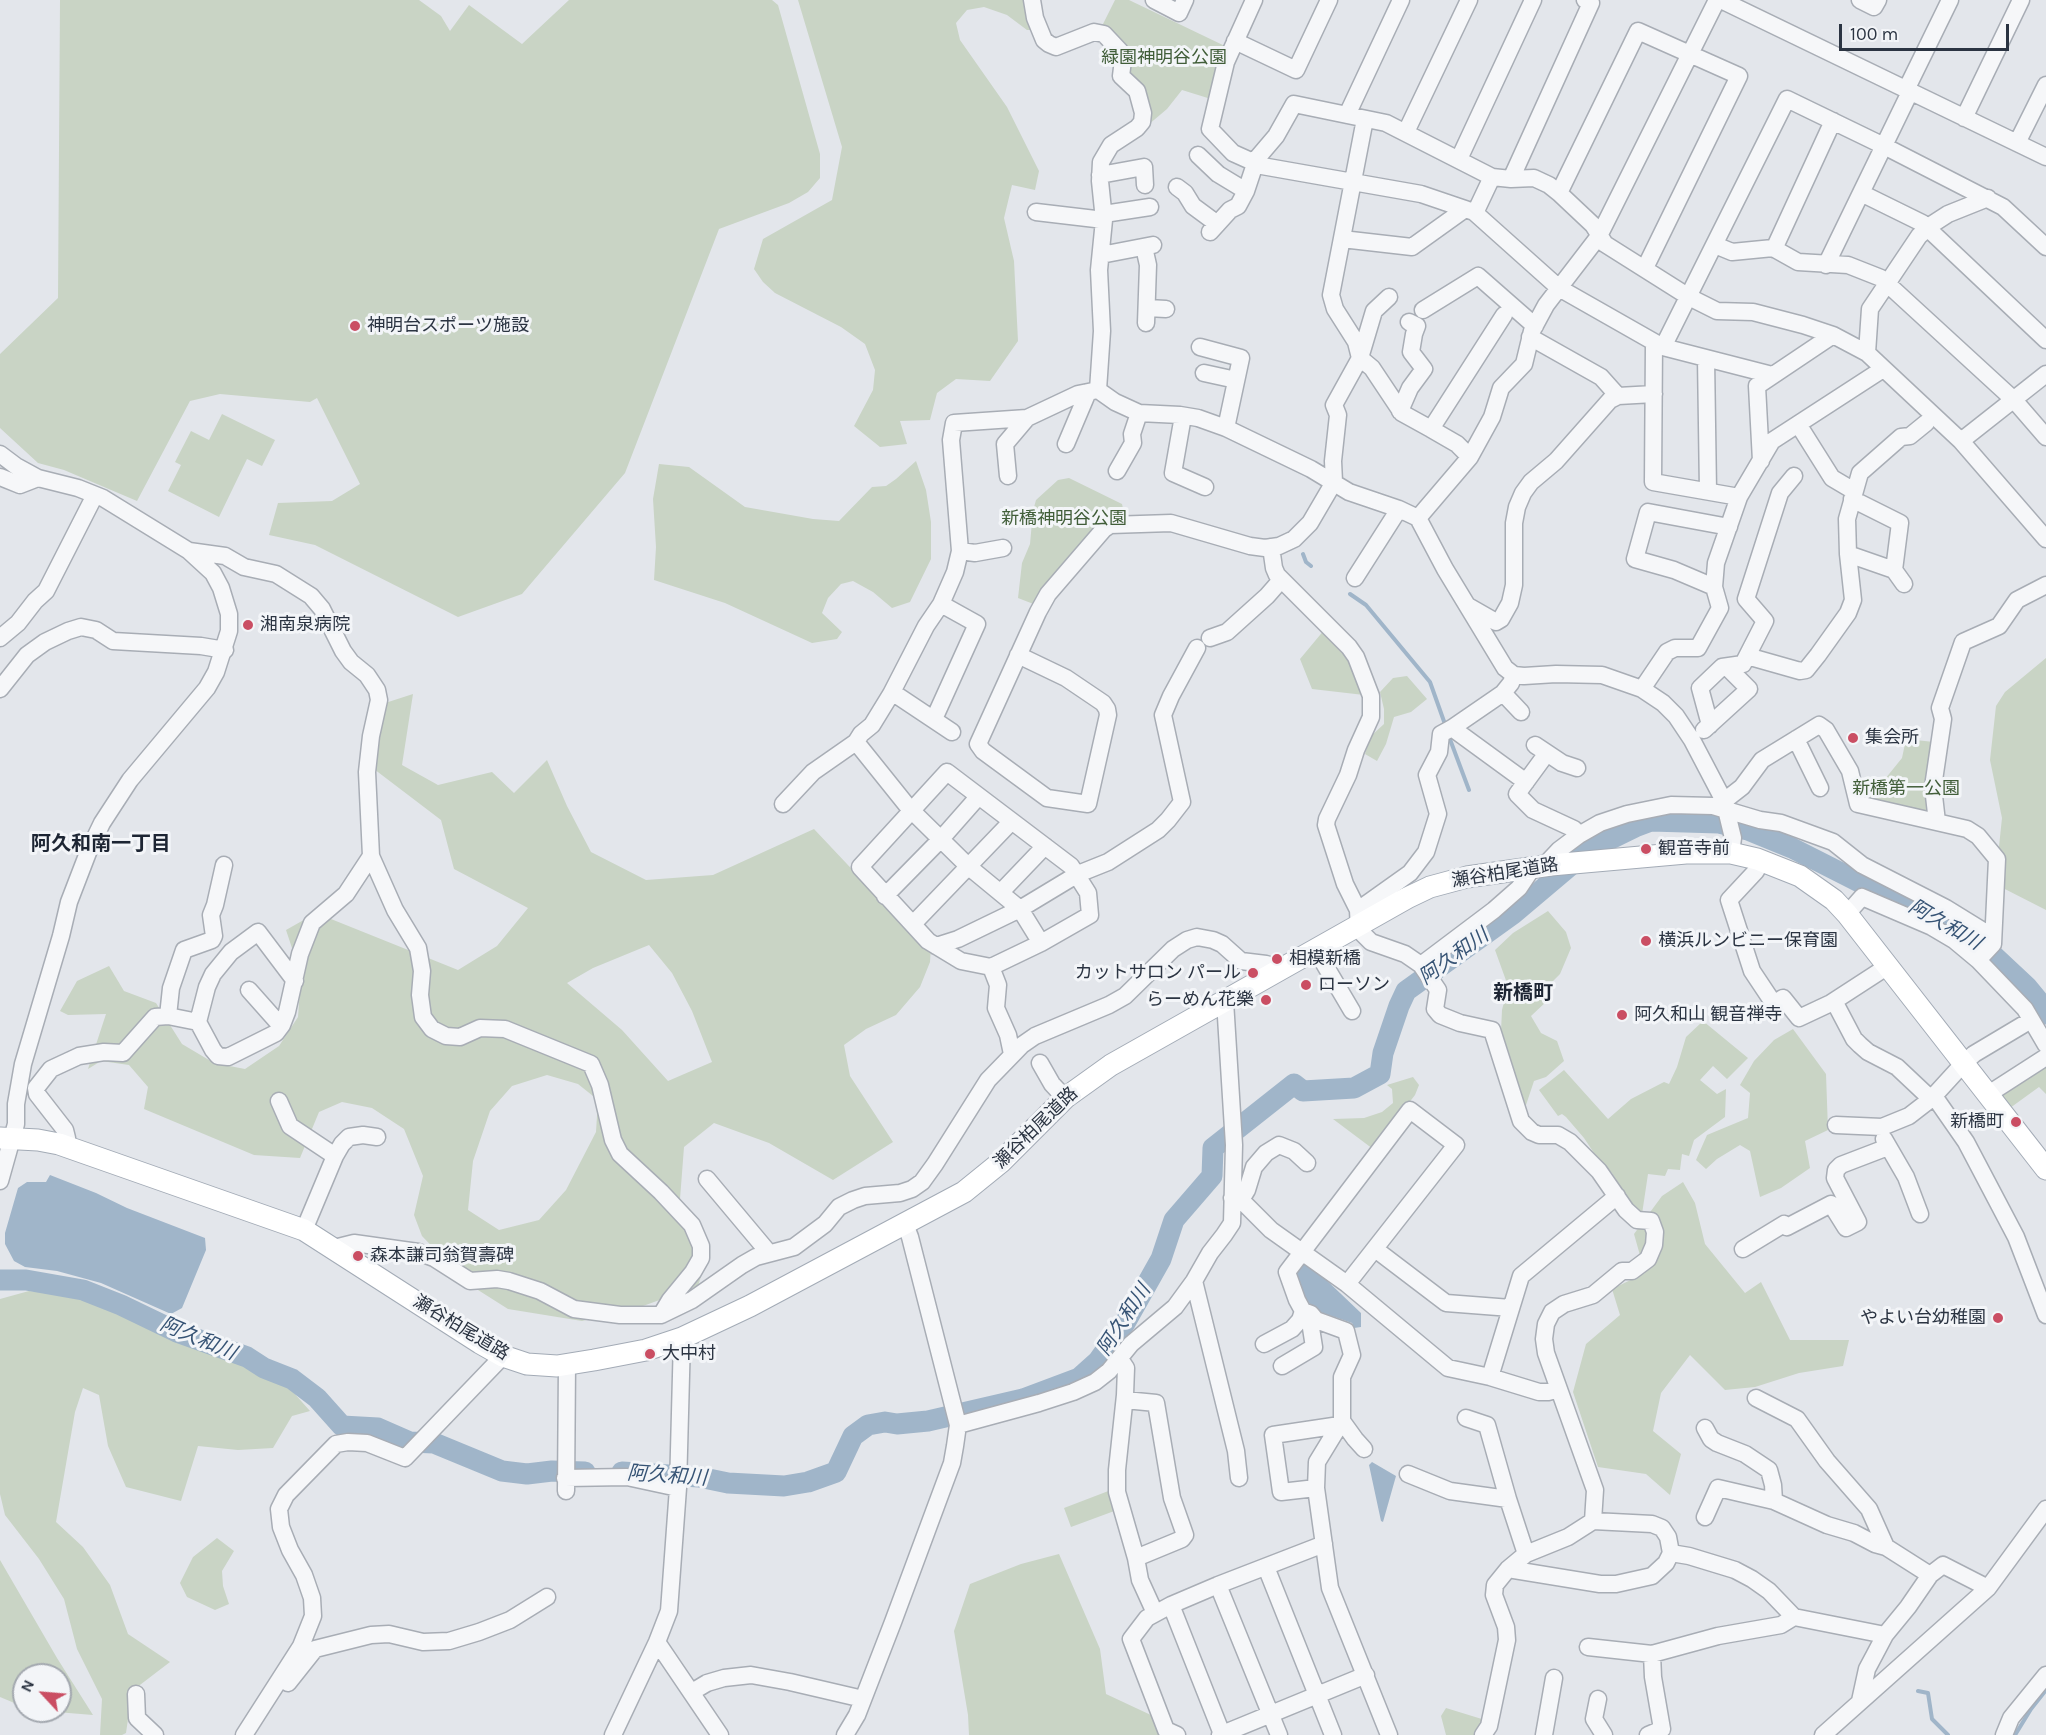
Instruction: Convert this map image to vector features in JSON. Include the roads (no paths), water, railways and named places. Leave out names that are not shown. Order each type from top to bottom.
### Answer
[{"type":"main road","name":"瀬谷柏尾道路","points":[[7,1137],[38,1140],[64,1146],[304,1230],[503,1356],[527,1364],[567,1364],[646,1350],[682,1338],[750,1306],[964,1192],[983,1178],[1065,1098],[1111,1065],[1316,950],[1358,917],[1430,887],[1467,877],[1543,866],[1686,853],[1732,845],[1800,876],[1816,885],[1834,900],[2046,1168]]},
{"type":"street","points":[[1032,0],[1035,18],[1044,40],[1049,44],[1056,47],[1094,32],[1104,33],[1120,51],[1123,60],[1121,76],[1137,91],[1143,113],[1142,122],[1137,129],[1111,145],[1101,162],[1104,217],[1099,270],[1102,331],[1093,391],[1066,444]]},
{"type":"street","points":[[1154,0],[1179,13],[1185,0]]},
{"type":"street","points":[[1254,0],[1226,62],[1210,129],[1233,153],[1254,163],[1421,194],[1470,211],[1559,288],[1658,344],[1772,375]]},
{"type":"street","points":[[1235,41],[1296,70],[1329,0]]},
{"type":"street","points":[[1347,115],[1401,0]]},
{"type":"street","points":[[1406,132],[1469,0]]},
{"type":"street","points":[[1459,159],[1533,0]]},
{"type":"street","points":[[1511,179],[1591,3],[1585,0]]},
{"type":"street","points":[[1418,518],[1470,457],[1492,417],[1501,388],[1524,364],[1532,331],[1559,288],[1599,236],[1689,54],[1719,0],[2046,157]]},
{"type":"street","points":[[1860,0],[1874,7],[1878,0]]},
{"type":"street","points":[[1826,265],[1884,146],[1950,0]]},
{"type":"street","points":[[1964,118],[2022,0]]},
{"type":"street","points":[[1559,193],[1638,31],[1739,76],[1645,268]]},
{"type":"street","points":[[2017,143],[2046,85]]},
{"type":"street","points":[[1739,497],[1653,482],[1654,394],[1658,344],[1689,297],[1787,99],[1988,198],[2003,207],[2046,247]]},
{"type":"street","points":[[1178,187],[1213,228],[1230,210],[1238,206],[1246,191],[1254,163],[1276,136],[1294,104],[1386,123],[1492,177],[1534,178],[1559,193],[1593,225],[1605,244],[1689,297],[1717,311],[1753,312],[1803,325],[1833,335],[1867,353],[1930,420],[1961,441],[2046,539]]},
{"type":"street","points":[[1365,119],[1331,301],[1356,342],[1360,358],[1372,368],[1400,411],[1457,444],[1470,457]]},
{"type":"street","points":[[1774,249],[1833,121]]},
{"type":"street","points":[[1198,155],[1218,174],[1246,191]]},
{"type":"street","points":[[1100,175],[1144,167],[1145,185]]},
{"type":"street","points":[[1342,238],[1412,247],[1470,211],[1492,177]]},
{"type":"street","points":[[1861,193],[1922,223],[2046,340]]},
{"type":"street","points":[[1867,353],[1870,309],[1919,236],[1948,214],[1988,198]]},
{"type":"street","points":[[1036,212],[1104,217],[1150,207]]},
{"type":"street","points":[[1101,255],[1150,245],[1147,316],[1166,309]]},
{"type":"street","points":[[1715,245],[1732,252],[1774,249],[1798,262],[1848,265],[1881,278],[2014,399],[2046,437]]},
{"type":"street","points":[[1423,310],[1478,276],[1532,331],[1602,377],[1618,396]]},
{"type":"street","points":[[1018,655],[1066,678],[1103,703],[1107,709],[1108,715],[1088,804],[1047,798],[983,751],[978,744],[1018,655],[1048,594],[1110,525],[1171,523],[1250,546],[1271,548],[1294,539],[1310,523],[1334,482],[1333,461],[1338,415],[1334,405],[1360,358],[1374,311],[1389,297]]},
{"type":"street","points":[[1431,429],[1504,315]]},
{"type":"street","points":[[1400,411],[1410,388],[1424,369],[1412,352],[1417,326],[1409,322]]},
{"type":"street","points":[[1761,461],[1757,386],[1833,335]]},
{"type":"street","points":[[1200,347],[1241,358],[1226,428]]},
{"type":"street","points":[[1706,358],[1708,491]]},
{"type":"street","points":[[1642,688],[1667,652],[1675,648],[1698,648],[1720,608],[1714,587],[1716,563],[1739,497],[1772,441],[1883,369]]},
{"type":"street","points":[[1204,373],[1236,380]]},
{"type":"street","points":[[1961,441],[2046,374]]},
{"type":"street","points":[[1008,476],[1005,444],[1027,418],[1054,404],[1093,391],[1139,413],[1198,418],[1226,428],[1334,482],[1349,492],[1418,518],[1444,569],[1505,668],[1514,675],[1602,675],[1642,688],[1676,716],[1692,740],[1727,809],[1732,845]]},
{"type":"street","points":[[1467,606],[1496,621],[1501,619],[1510,603],[1514,585],[1514,524],[1517,507],[1523,494],[1536,478],[1556,461],[1610,400],[1618,396],[1654,394]]},
{"type":"street","points":[[1117,471],[1133,443],[1132,434],[1139,413]]},
{"type":"street","points":[[1183,416],[1173,473],[1205,487]]},
{"type":"street","points":[[783,804],[813,772],[856,742],[861,734],[872,725],[941,604],[955,572],[960,551],[951,440],[954,423],[1027,418]]},
{"type":"street","points":[[1747,656],[1800,671],[1806,670],[1848,614],[1852,600],[1847,519],[1860,472],[1901,437],[1910,436],[1930,420]]},
{"type":"street","points":[[1798,424],[1832,478],[1853,495],[1900,523],[1894,570]]},
{"type":"street","points":[[0,454],[38,478],[95,495],[126,511],[189,551],[213,573],[221,588],[229,614],[229,631],[225,650],[207,688],[130,780],[102,823],[89,850],[69,902],[23,1064],[16,1104],[16,1124],[7,1137],[0,1181]]},
{"type":"street","points":[[1710,725],[1700,688],[1722,667],[1743,664],[1765,621],[1746,599],[1780,493],[1794,476]]},
{"type":"street","points":[[0,477],[20,485],[38,478]]},
{"type":"street","points":[[0,638],[18,623],[46,591],[95,495]]},
{"type":"street","points":[[1355,578],[1399,509]]},
{"type":"street","points":[[1714,587],[1674,570],[1635,559],[1648,512],[1729,527]]},
{"type":"street","points":[[960,551],[975,554],[1004,548]]},
{"type":"street","points":[[1271,548],[1274,568],[1281,580],[1356,657],[1371,696],[1371,717],[1326,825],[1358,917],[1359,930],[1371,942],[1405,954],[1422,966],[1438,990],[1435,1009],[1440,1015],[1460,1023],[1492,1030],[1521,1121],[1532,1132],[1539,1135],[1557,1135],[1570,1142],[1599,1171],[1626,1210],[1637,1220],[1651,1221],[1655,1232],[1654,1245],[1648,1259],[1632,1271],[1622,1271],[1593,1294],[1564,1304],[1551,1312],[1546,1324],[1544,1339],[1546,1353],[1595,1490],[1593,1521]]},
{"type":"street","points":[[189,551],[225,556],[244,567],[276,574],[311,596],[322,609],[343,651],[351,662],[367,675],[377,690],[379,700],[371,736],[367,772],[371,856],[395,910],[418,948],[422,971],[420,995],[423,1017],[432,1029],[446,1036],[460,1037],[480,1028],[505,1029],[591,1064],[600,1085],[613,1140],[620,1154],[692,1225],[701,1246],[701,1258],[693,1272],[661,1315]]},
{"type":"street","points":[[1848,554],[1894,570],[1904,584]]},
{"type":"street","points":[[936,946],[958,939],[1020,909],[1078,874],[1108,861],[1158,830],[1182,802],[1163,715],[1171,696],[1203,643],[1227,632],[1267,596],[1281,580]]},
{"type":"street","points":[[1937,822],[1933,787],[1943,719],[1940,708],[1963,642],[1999,626],[2017,600],[2046,585]]},
{"type":"street","points":[[934,719],[977,624],[941,604]]},
{"type":"street","points":[[0,689],[27,655],[45,642],[81,627],[96,630],[113,641],[201,646],[225,650]]},
{"type":"street","points":[[1692,740],[1749,689],[1727,667]]},
{"type":"street","points":[[1358,917],[1410,873],[1426,852],[1438,814],[1427,775],[1447,731],[1503,693],[1512,683],[1514,675]]},
{"type":"street","points":[[892,692],[952,732]]},
{"type":"street","points":[[1503,693],[1521,712]]},
{"type":"street","points":[[1727,809],[1762,760],[1819,725],[1826,730],[1850,771],[1857,804],[1967,829],[1978,836],[1997,859],[1993,940],[1980,959]]},
{"type":"street","points":[[1447,731],[1526,782]]},
{"type":"street","points":[[1796,739],[1820,788]]},
{"type":"street","points":[[856,742],[913,811],[969,867],[1020,909],[1041,943]]},
{"type":"street","points":[[1577,768],[1562,763],[1541,749],[1526,782],[1517,794],[1533,810],[1574,829],[1579,835]]},
{"type":"street","points":[[947,772],[978,798],[1071,866],[1078,874],[1088,893],[1090,915],[991,968],[961,961],[928,941],[860,867],[947,772]]},
{"type":"street","points":[[885,896],[978,798]]},
{"type":"street","points":[[1422,966],[1494,910],[1559,850],[1579,835],[1600,823],[1627,814],[1671,805],[1713,806],[1727,809],[1833,842],[1862,866],[1946,908],[1993,940]]},
{"type":"street","points":[[912,924],[1011,822]]},
{"type":"street","points":[[1001,892],[1045,846]]},
{"type":"street","points":[[295,981],[258,932],[231,952],[213,974],[207,987],[198,1022],[218,1056],[228,1057],[276,1033],[281,1026],[295,981],[300,954],[312,923],[346,894],[371,856]]},
{"type":"street","points":[[1762,860],[1756,871],[1729,900],[1752,971],[1774,1004],[1783,998],[1799,1018],[1834,1001],[1888,966]]},
{"type":"street","points":[[168,1016],[171,988],[179,958],[184,950],[212,940],[214,936],[211,915],[224,865]]},
{"type":"street","points":[[1847,914],[1862,897],[1932,927],[1954,940],[1980,959],[2025,1009],[2046,1045]]},
{"type":"street","points":[[334,1248],[354,1243],[418,1252],[434,1258],[470,1281],[497,1279],[509,1281],[540,1291],[574,1309],[620,1315],[661,1315],[692,1300],[742,1265],[769,1253],[794,1247],[825,1224],[839,1208],[853,1200],[865,1196],[900,1193],[922,1182],[988,1080],[1012,1054],[1035,1036],[1125,996],[1173,949],[1197,937],[1222,944],[1241,962],[1266,963],[1282,969]]},
{"type":"street","points":[[1316,950],[1352,1011]]},
{"type":"street","points":[[991,968],[998,985],[996,1008],[1008,1035],[1012,1054]]},
{"type":"street","points":[[249,990],[281,1026]]},
{"type":"street","points":[[955,1417],[1073,1392],[1095,1382],[1120,1359],[1131,1344],[1175,1307],[1224,1235],[1232,1222],[1237,1199],[1225,1001]]},
{"type":"street","points":[[1834,1001],[1854,1039],[1868,1052],[1897,1067],[1933,1097],[1966,1142],[2016,1237],[2046,1315]]},
{"type":"street","points":[[64,1146],[67,1138],[65,1130],[37,1094],[36,1088],[51,1069],[79,1056],[104,1052],[123,1053],[155,1017],[168,1016],[198,1022]]},
{"type":"street","points":[[1836,1125],[1878,1127],[1903,1119],[1933,1097],[1974,1054],[2031,1020]]},
{"type":"street","points":[[1987,1095],[2046,1057]]},
{"type":"street","points":[[1040,1063],[1052,1084],[1065,1098]]},
{"type":"street","points":[[279,1101],[290,1126],[335,1156]]},
{"type":"street","points":[[1347,1284],[1456,1145],[1410,1110],[1287,1272],[1297,1300],[1310,1315],[1346,1331],[1352,1355],[1342,1377],[1341,1423],[1317,1462],[1316,1488],[1330,1588],[1389,1735]]},
{"type":"street","points":[[1878,1127],[1905,1177],[1920,1214]]},
{"type":"street","points":[[304,1230],[342,1144],[349,1137],[363,1134],[377,1137]]},
{"type":"street","points":[[1237,1199],[1247,1190],[1254,1167],[1266,1153],[1279,1145],[1294,1151],[1307,1163]]},
{"type":"street","points":[[1743,1249],[1784,1224],[1787,1227],[1831,1204],[1846,1228],[1858,1222],[1835,1178],[1836,1170],[1841,1165],[1888,1147]]},
{"type":"street","points":[[707,1179],[769,1253]]},
{"type":"street","points":[[1490,1377],[1521,1276],[1617,1196]]},
{"type":"street","points":[[1237,1199],[1271,1230],[1347,1284],[1448,1368],[1490,1377],[1539,1392],[1559,1389]]},
{"type":"street","points":[[846,1734],[863,1699],[952,1463],[955,1417],[910,1237],[904,1224]]},
{"type":"street","points":[[1375,1249],[1446,1303],[1511,1308]]},
{"type":"street","points":[[1194,1281],[1236,1451],[1239,1478]]},
{"type":"street","points":[[1264,1344],[1292,1329],[1299,1320],[1310,1315]]},
{"type":"street","points":[[1282,1366],[1314,1347],[1310,1315]]},
{"type":"street","points":[[613,1735],[657,1642],[669,1611],[678,1480],[682,1338]]},
{"type":"street","points":[[244,1735],[301,1646],[313,1616],[312,1598],[304,1575],[290,1550],[281,1527],[279,1509],[286,1495],[336,1444],[367,1443],[405,1458],[503,1356]]},
{"type":"street","points":[[1120,1359],[1126,1368],[1117,1492],[1140,1580],[1155,1613]]},
{"type":"street","points":[[567,1364],[566,1485],[627,1477],[678,1480]]},
{"type":"street","points":[[1756,1398],[1797,1419],[1827,1461],[1869,1509],[1886,1547]]},
{"type":"street","points":[[1125,1400],[1156,1403],[1172,1498],[1185,1535],[1182,1539],[1136,1558]]},
{"type":"street","points":[[1466,1418],[1486,1425],[1526,1554]]},
{"type":"street","points":[[1341,1423],[1364,1449]]},
{"type":"street","points":[[1316,1488],[1281,1492],[1273,1435],[1341,1423]]},
{"type":"street","points":[[1706,1428],[1711,1438],[1717,1443],[1745,1454],[1769,1470],[1774,1501]]},
{"type":"street","points":[[1408,1474],[1450,1491],[1508,1499]]},
{"type":"street","points":[[1706,1518],[1718,1488],[1774,1501],[1827,1525],[1854,1533],[1886,1547],[1930,1575]]},
{"type":"street","points":[[1823,1735],[1988,1588],[2046,1509]]},
{"type":"street","points":[[1483,1735],[1489,1726],[1507,1641],[1506,1627],[1494,1595],[1496,1584],[1508,1569],[1526,1554],[1568,1537],[1593,1521],[1652,1524],[1662,1528],[1668,1537],[1671,1553],[1666,1563],[1652,1576],[1616,1584],[1600,1584],[1508,1569]]},
{"type":"street","points":[[1177,1735],[1166,1730],[1131,1639],[1147,1618],[1218,1585],[1324,1544]]},
{"type":"street","points":[[1671,1553],[1735,1570],[1769,1591],[1794,1617],[1885,1635]]},
{"type":"street","points":[[1860,1701],[1867,1669],[1885,1635],[1930,1575],[1943,1565],[1988,1588]]},
{"type":"street","points":[[1266,1567],[1333,1735]]},
{"type":"street","points":[[1218,1585],[1278,1735]]},
{"type":"street","points":[[264,1706],[279,1695],[315,1649],[371,1635],[389,1634],[423,1642],[449,1641],[510,1620],[547,1597]]},
{"type":"street","points":[[1171,1605],[1221,1734],[1366,1675]]},
{"type":"street","points":[[1588,1647],[1653,1654],[1718,1636],[1781,1625],[1794,1617]]},
{"type":"street","points":[[657,1642],[720,1735]]},
{"type":"street","points":[[1648,1735],[1662,1729],[1653,1677],[1653,1654]]},
{"type":"street","points":[[692,1692],[707,1683],[724,1678],[751,1675],[863,1699]]},
{"type":"street","points":[[2004,1735],[2011,1718],[2046,1675]]},
{"type":"street","points":[[1544,1735],[1554,1678]]},
{"type":"street","points":[[136,1694],[137,1718],[155,1735]]},
{"type":"street","points":[[1598,1699],[1594,1719],[1604,1735]]},
{"type":"water","points":[[50,1175],[205,1238],[206,1250],[182,1308],[171,1314],[101,1283],[57,1271],[25,1267],[14,1261],[5,1244],[5,1233],[18,1188],[27,1182],[46,1182]]},
{"type":"water","points":[[1302,1263],[1319,1273],[1361,1313],[1361,1327],[1354,1328],[1352,1323],[1320,1312],[1309,1303],[1296,1274]]},
{"type":"water","points":[[1372,1462],[1396,1476],[1383,1522],[1369,1465]]},
{"type":"waterway","points":[[1303,554],[1306,562],[1311,566]]},
{"type":"waterway","points":[[1350,594],[1366,605],[1430,682],[1446,727]]},
{"type":"waterway","points":[[1448,734],[1469,790]]},
{"type":"waterway","name":"阿久和川","points":[[622,1472],[699,1477],[728,1483],[784,1486],[808,1482],[836,1472],[853,1436],[868,1425],[885,1422],[897,1424],[928,1421],[1023,1399],[1079,1378],[1098,1361],[1125,1323],[1161,1259],[1174,1220],[1212,1176],[1213,1148],[1294,1084],[1303,1091],[1354,1088],[1380,1074],[1383,1053],[1406,991],[1513,914],[1590,849],[1651,821],[1719,823],[1748,830],[1792,848],[1867,886],[1926,911],[1981,944],[2027,987],[2046,1014]]},
{"type":"waterway","name":"阿久和川","points":[[0,1280],[26,1280],[83,1290],[121,1305],[177,1332],[247,1357],[264,1368],[292,1379],[317,1398],[342,1426],[378,1428],[410,1442],[434,1443],[502,1471],[527,1474],[552,1471],[585,1472]]},
{"type":"waterway","points":[[2015,1735],[2046,1690]]},
{"type":"waterway","points":[[1918,1691],[1928,1693],[1932,1719],[1948,1735]]},
{"type":"place","name":"神明台スポーツ施設","points":[[355,326]]},
{"type":"place","name":"湘南泉病院","points":[[248,625]]},
{"type":"place","name":"集会所","points":[[1853,738]]},
{"type":"place","name":"観音寺前","points":[[1646,849]]},
{"type":"place","name":"横浜ルンビニー保育園","points":[[1646,941]]},
{"type":"place","name":"相模新橋","points":[[1277,959]]},
{"type":"place","name":"カットサロン パール","points":[[1253,973]]},
{"type":"place","name":"ローソン","points":[[1306,985]]},
{"type":"place","name":"らーめん花樂","points":[[1266,1000]]},
{"type":"place","name":"阿久和山 観音禅寺","points":[[1622,1015]]},
{"type":"place","name":"新橋町","points":[[2016,1122]]},
{"type":"place","name":"森本謙司翁賀壽碑","points":[[358,1256]]},
{"type":"place","name":"やよい台幼稚園","points":[[1998,1318]]},
{"type":"place","name":"大中村","points":[[650,1354]]},
{"type":"district","name":"阿久和南一丁目","points":[[101,844]]},
{"type":"district","name":"新橋町","points":[[1523,993]]},
{"type":"park label","name":"緑園神明谷公園","points":[[1164,58]]},
{"type":"park label","name":"新橋神明谷公園","points":[[1064,519]]},
{"type":"park label","name":"新橋第一公園","points":[[1906,789]]}]
